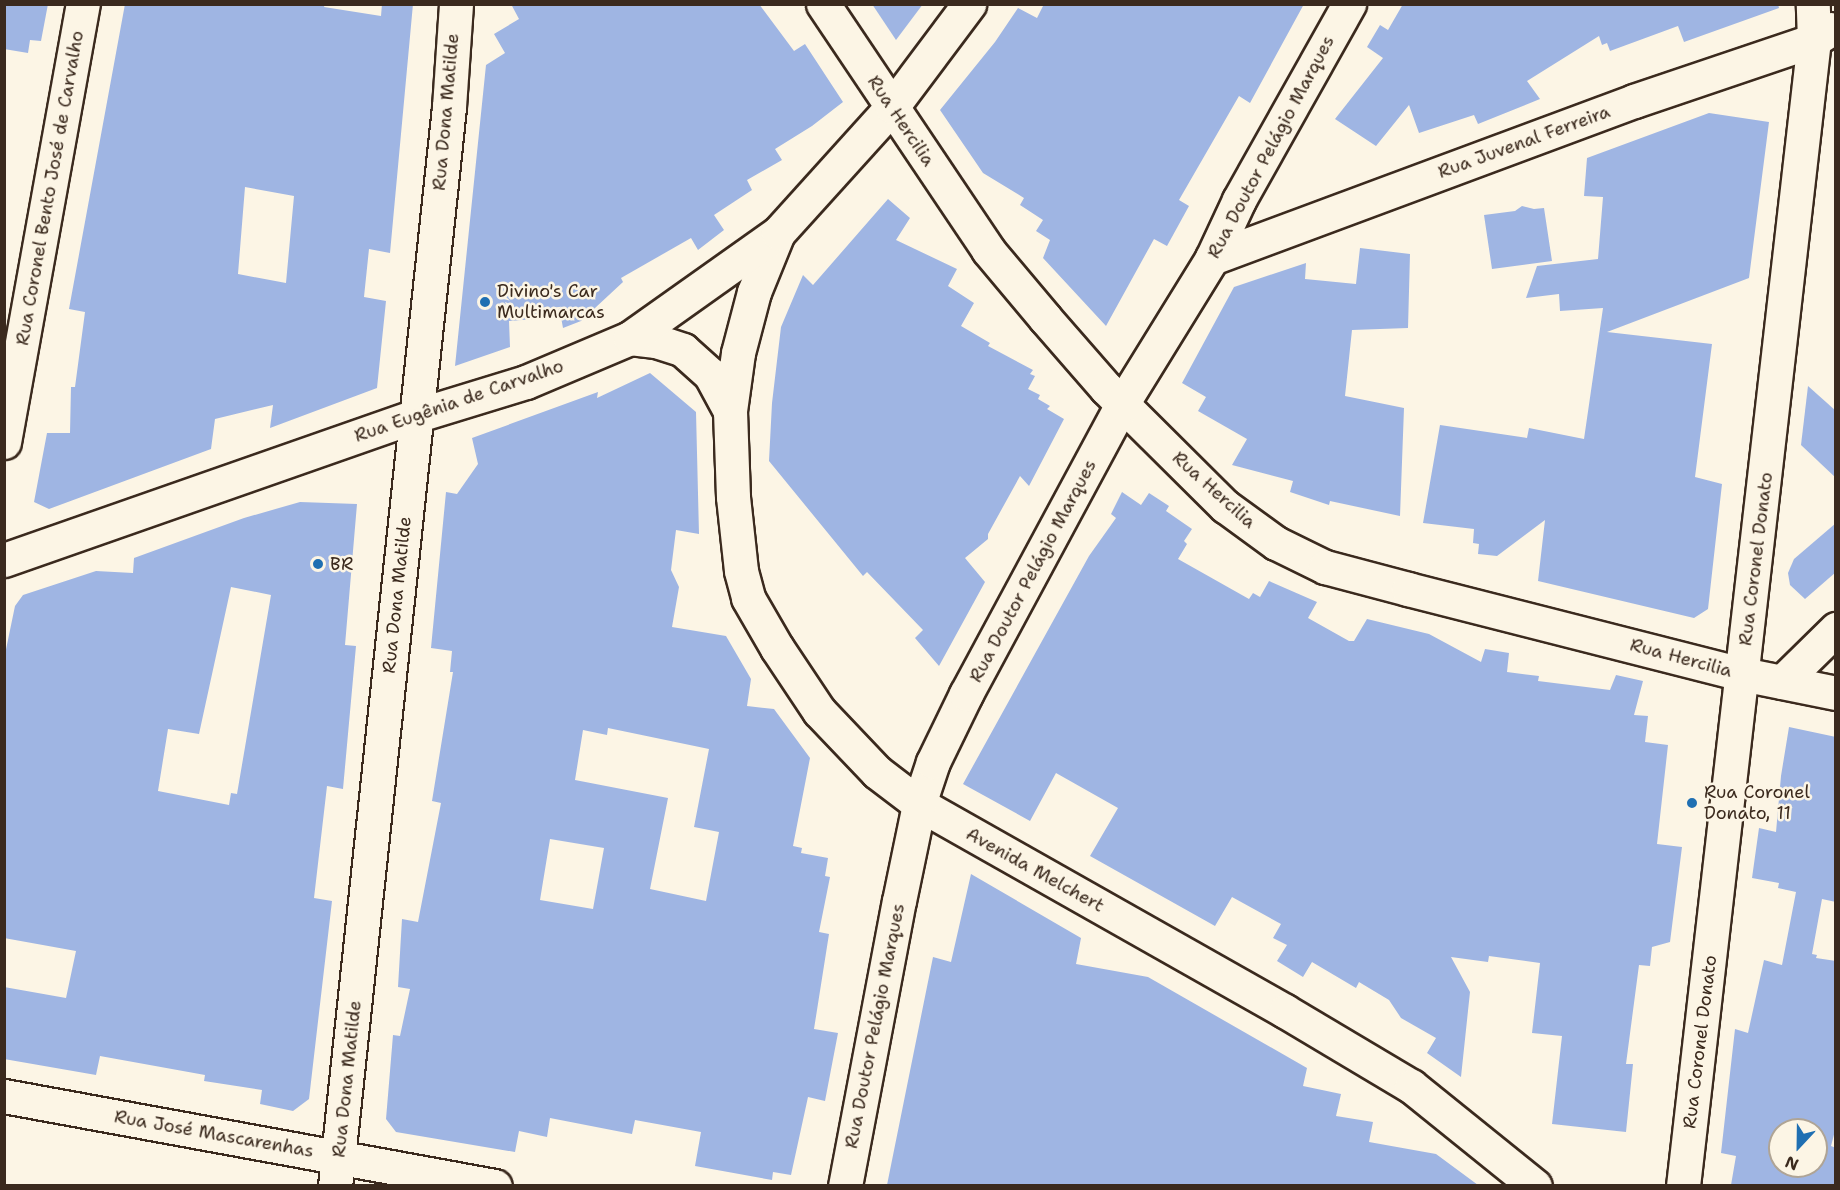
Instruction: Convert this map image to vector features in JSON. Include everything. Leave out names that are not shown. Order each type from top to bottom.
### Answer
[{"type":"street","name":"Rua Coronel Bento José de Carvalho","points":[[4,442],[83,4]]},
{"type":"street","name":"Rua Dona Matilde","points":[[337,1171],[448,107],[456,4]]},
{"type":"street","name":"Rua Hercilia","points":[[823,4],[988,250],[1064,341],[1122,405],[1225,506],[1276,543],[1325,567],[1742,674],[1836,693]]},
{"type":"street","name":"Rua Eugênia de Carvalho","points":[[4,560],[414,416],[526,382],[630,338],[778,233],[892,107],[969,4]]},
{"type":"street","name":"Rua Doutor Pelágio Marques","points":[[845,1185],[919,804],[933,762],[966,694],[1122,405],[1212,258],[1239,201],[1349,4]]},
{"type":"street","name":"Rua Coronel Donato","points":[[1683,1185],[1742,674],[1825,33],[1813,4]]},
{"type":"street","name":"Rua Juvenal Ferreira","points":[[1212,258],[1623,105],[1825,33]]},
{"type":"street","name":"Avenida Melchert","points":[[778,233],[754,292],[738,353],[730,411],[733,497],[741,571],[748,598],[777,648],[819,711],[878,772],[919,804],[1274,1005],[1411,1086],[1535,1185]]},
{"type":"street","name":"Avenida Melchert","points":[[630,338],[656,341],[683,350],[710,374],[730,411]]},
{"type":"street","points":[[1782,682],[1836,629]]},
{"type":"street","name":"Rua José Mascarenhas","points":[[4,1096],[337,1171],[495,1185]]},
{"type":"building","points":[[4,4],[48,4],[41,41],[30,40],[28,53],[4,49]]},
{"type":"building","points":[[125,4],[325,4],[324,7],[381,16],[382,4],[413,4],[390,253],[369,249],[364,297],[386,301],[377,388],[270,428],[273,405],[215,419],[211,449],[49,509],[34,502],[47,433],[70,433],[71,387],[75,387],[85,312],[69,309]],"holes":[[[245,187],[294,196],[286,283],[238,274]]]},
{"type":"building","points":[[511,4],[759,4],[794,51],[805,44],[843,102],[812,126],[775,149],[782,160],[747,180],[752,190],[714,215],[724,230],[698,250],[691,238],[621,278],[623,282],[581,321],[563,328],[561,317],[509,321],[510,347],[455,366],[486,65],[505,53],[494,34],[519,19]]},
{"type":"building","points":[[872,4],[923,4],[896,40]]},
{"type":"building","points":[[1044,4],[1304,4],[1250,103],[1239,96],[1179,200],[1189,206],[1167,246],[1154,239],[1106,326],[1043,258],[1050,240],[1036,231],[1043,220],[1020,205],[1024,198],[983,173],[940,110],[995,42],[1018,8],[1037,18]]},
{"type":"building","points":[[1403,4],[1778,4],[1779,8],[1684,42],[1678,26],[1610,51],[1607,43],[1602,45],[1599,36],[1527,81],[1540,99],[1478,124],[1474,115],[1419,133],[1409,105],[1376,146],[1335,119],[1383,58],[1367,47],[1380,25],[1388,30]]},
{"type":"building","points":[[1709,113],[1769,122],[1749,278],[1607,332],[1712,344],[1695,477],[1722,484],[1708,609],[1694,618],[1538,581],[1545,520],[1497,556],[1478,554],[1479,544],[1473,543],[1474,529],[1423,523],[1440,425],[1527,438],[1529,428],[1584,439],[1603,308],[1560,311],[1559,294],[1526,298],[1537,266],[1598,259],[1603,197],[1584,196],[1587,158]]},
{"type":"building","points":[[888,199],[910,218],[896,240],[957,269],[948,286],[974,303],[961,326],[990,343],[988,346],[1033,370],[1030,374],[1035,376],[1028,389],[1040,395],[1038,399],[1050,406],[1047,409],[1064,419],[1029,486],[1020,476],[988,534],[988,539],[965,558],[985,582],[939,666],[915,638],[923,630],[867,572],[863,576],[769,461],[772,403],[781,327],[803,275],[813,285]]},
{"type":"building","points":[[1522,206],[1534,209],[1544,208],[1552,261],[1492,269],[1484,215],[1515,211]]},
{"type":"building","points":[[1360,248],[1410,254],[1408,328],[1352,330],[1345,396],[1404,408],[1400,516],[1330,501],[1329,505],[1290,492],[1293,481],[1232,465],[1247,439],[1198,411],[1206,397],[1182,383],[1234,287],[1306,263],[1305,279],[1356,284]]},
{"type":"building","points":[[650,373],[696,412],[699,534],[676,530],[671,570],[679,587],[672,627],[726,636],[751,679],[747,706],[774,709],[810,758],[793,846],[802,848],[801,853],[828,858],[825,876],[830,877],[819,932],[829,934],[814,1029],[838,1033],[825,1101],[808,1097],[791,1175],[773,1172],[772,1180],[695,1166],[701,1132],[635,1120],[632,1134],[550,1118],[547,1137],[519,1131],[515,1152],[396,1132],[386,1119],[393,1035],[400,1036],[410,989],[398,987],[402,919],[418,922],[441,803],[432,801],[453,672],[450,672],[452,651],[431,648],[446,492],[457,494],[478,464],[472,438],[598,392],[597,398]],"holes":[[[608,728],[709,749],[694,827],[719,832],[706,901],[650,889],[668,798],[575,780],[583,730],[607,735]],[[550,839],[604,848],[593,909],[540,900]]]},
{"type":"building","points":[[1808,386],[1836,411],[1836,478],[1801,445]]},
{"type":"building","points":[[1122,492],[1141,505],[1149,493],[1169,506],[1166,511],[1192,529],[1184,541],[1187,544],[1178,559],[1249,599],[1253,593],[1260,597],[1269,581],[1317,602],[1308,618],[1349,641],[1354,641],[1367,619],[1429,634],[1481,662],[1485,649],[1509,653],[1507,672],[1539,676],[1538,681],[1610,690],[1616,675],[1643,681],[1634,715],[1648,716],[1645,742],[1668,745],[1657,844],[1682,847],[1670,942],[1652,947],[1650,966],[1639,965],[1626,1064],[1633,1064],[1626,1132],[1552,1124],[1562,1036],[1532,1033],[1540,963],[1489,956],[1488,962],[1451,957],[1470,992],[1461,1077],[1427,1053],[1436,1038],[1401,1018],[1389,1000],[1359,982],[1356,988],[1312,962],[1303,977],[1277,961],[1287,945],[1273,938],[1281,924],[1232,897],[1215,926],[1090,856],[1118,808],[1056,773],[1030,821],[963,784],[1089,556],[1116,518],[1111,514]]},
{"type":"building","points":[[300,502],[357,504],[345,645],[356,646],[343,789],[327,786],[314,898],[332,901],[309,1099],[293,1111],[260,1104],[262,1090],[204,1081],[205,1075],[100,1056],[96,1075],[4,1059],[4,987],[66,998],[76,951],[4,938],[4,659],[15,606],[23,595],[96,571],[133,573],[134,558],[244,518]],"holes":[[[231,587],[271,595],[237,794],[231,793],[229,805],[158,791],[168,729],[199,734]]]},
{"type":"building","points":[[1836,523],[1836,572],[1805,599],[1790,585],[1788,573],[1794,559]]},
{"type":"building","points":[[1789,727],[1836,737],[1836,902],[1822,899],[1812,954],[1817,955],[1816,958],[1836,961],[1836,1127],[1831,1146],[1836,1148],[1836,1185],[1731,1185],[1736,1156],[1721,1153],[1735,1029],[1748,1033],[1764,960],[1782,965],[1796,892],[1778,888],[1779,883],[1752,878],[1759,828],[1776,832],[1781,776]]},
{"type":"building","points":[[971,874],[1081,938],[1076,964],[1148,977],[1307,1068],[1303,1086],[1341,1094],[1336,1116],[1373,1122],[1369,1142],[1436,1154],[1478,1185],[887,1185],[933,957],[951,962]]},
{"type":"place","name":"Divino's Car Multimarcas","points":[[485,302]]},
{"type":"place","name":"BR","points":[[318,564]]},
{"type":"place","name":"Rua Coronel Donato, 11","points":[[1692,803]]}]
